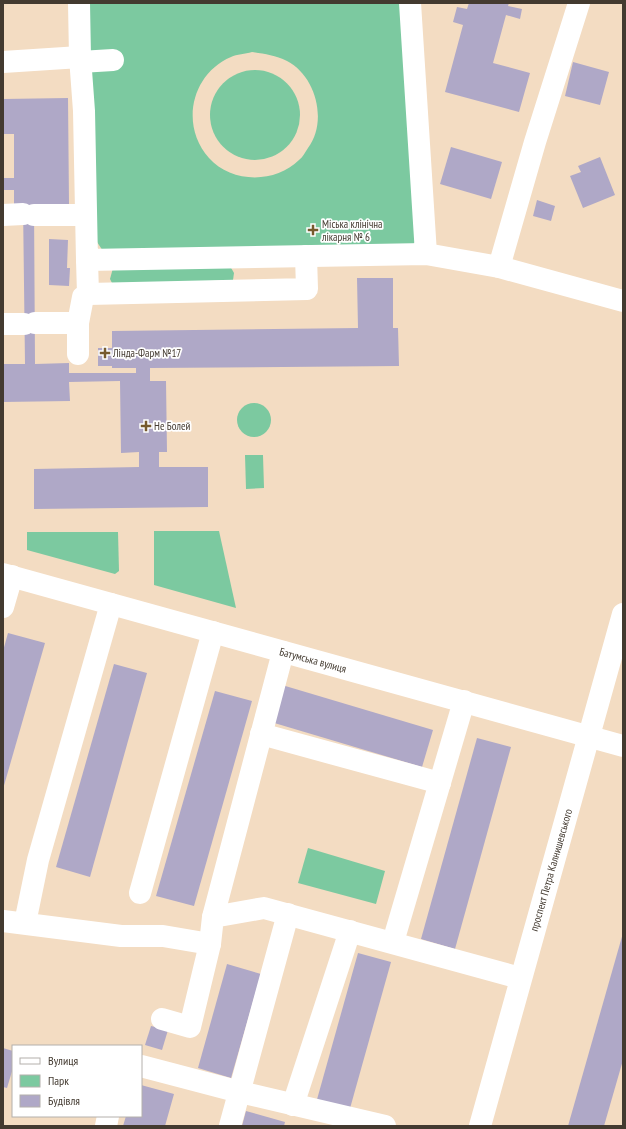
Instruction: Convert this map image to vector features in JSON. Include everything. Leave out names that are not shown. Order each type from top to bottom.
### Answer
[{"type":"street","points":[[79,3],[80,60],[84,112],[88,294]]},
{"type":"street","points":[[410,3],[426,254]]},
{"type":"street","points":[[499,267],[535,142],[579,3]]},
{"type":"street","points":[[3,62],[113,60]]},
{"type":"street","points":[[20,214],[86,215]]},
{"type":"street","points":[[87,260],[426,254],[499,267],[623,301]]},
{"type":"street","points":[[78,354],[78,323],[83,297],[88,294],[307,290],[306,256]]},
{"type":"street","points":[[3,324],[78,323]]},
{"type":"street","points":[[3,607],[8,575]]},
{"type":"street","name":"Батумська вулиця","points":[[8,575],[623,746]]},
{"type":"street","points":[[25,924],[38,860],[111,604]]},
{"type":"street","name":"проспект Петра Калнишевського","points":[[480,1126],[520,978],[623,614]]},
{"type":"street","points":[[140,893],[213,632]]},
{"type":"street","points":[[162,1019],[190,1027],[210,944],[213,917],[283,652]]},
{"type":"street","points":[[393,942],[464,701]]},
{"type":"street","points":[[261,734],[440,783]]},
{"type":"street","points":[[213,917],[264,908],[393,942],[520,978]]},
{"type":"street","points":[[230,1126],[288,914]]},
{"type":"street","points":[[3,921],[121,936],[163,936],[210,944]]},
{"type":"street","points":[[293,1105],[350,931]]},
{"type":"street","points":[[142,1066],[240,1092],[385,1126]]},
{"type":"green space","points":[[84,3],[404,3],[418,238],[412,246],[103,251],[95,239]],"holes":[[[252,52],[283,59],[297,68],[312,88],[318,113],[314,137],[303,156],[289,168],[266,177],[241,176],[218,166],[209,158],[200,145],[195,131],[193,116],[194,102],[199,88],[207,75],[217,65],[231,57]]]},
{"type":"green space","points":[[255,70],[272,73],[287,83],[297,98],[300,115],[297,132],[287,147],[272,157],[255,160],[238,157],[223,147],[213,132],[210,115],[213,98],[223,83],[238,73]]},
{"type":"green space","points":[[230,266],[234,273],[233,280],[113,285],[110,279],[113,268]]},
{"type":"green space","points":[[251,403],[257,403],[261,404],[268,410],[271,420],[270,427],[264,434],[257,437],[251,437],[247,436],[240,430],[237,423],[237,417],[238,413],[244,406]]},
{"type":"green space","points":[[245,455],[263,455],[264,488],[246,489]]},
{"type":"green space","points":[[154,531],[219,531],[236,608],[154,585]]},
{"type":"green space","points":[[27,532],[118,532],[119,571],[115,574],[27,550]]},
{"type":"green space","points":[[308,848],[385,871],[376,904],[298,883]]},
{"type":"building","points":[[469,3],[509,3],[508,6],[522,9],[520,19],[506,15],[493,63],[530,73],[519,112],[445,92],[463,25],[453,22],[457,7],[467,9]]},
{"type":"building","points":[[573,62],[609,72],[600,105],[565,96]]},
{"type":"building","points":[[68,98],[69,204],[34,204],[35,364],[69,363],[69,373],[136,373],[136,368],[112,368],[112,366],[98,366],[98,348],[112,348],[112,331],[358,328],[357,278],[393,278],[393,328],[398,328],[399,366],[150,368],[150,381],[166,381],[167,452],[159,452],[159,467],[208,467],[208,507],[34,509],[34,469],[139,467],[139,452],[121,453],[120,381],[69,382],[70,401],[3,402],[3,364],[25,364],[23,204],[14,204],[14,190],[3,190],[3,178],[14,178],[14,134],[3,134],[3,99]]},
{"type":"building","points":[[451,147],[502,162],[491,199],[440,184]]},
{"type":"building","points":[[600,157],[615,195],[583,208],[570,176],[581,172],[578,166]]},
{"type":"building","points":[[537,200],[555,206],[551,221],[533,216]]},
{"type":"building","points":[[49,239],[68,240],[67,268],[70,268],[69,286],[49,285]]},
{"type":"building","points":[[8,633],[45,643],[3,789],[3,651]]},
{"type":"building","points":[[114,664],[147,673],[90,877],[56,867]]},
{"type":"building","points":[[282,685],[433,730],[422,767],[271,722]]},
{"type":"building","points":[[215,691],[252,701],[194,906],[156,896]]},
{"type":"building","points":[[477,738],[511,747],[455,949],[421,939]]},
{"type":"building","points":[[623,933],[623,1060],[604,1126],[568,1126]]},
{"type":"building","points":[[358,953],[391,962],[349,1112],[316,1103]]},
{"type":"building","points":[[227,964],[261,974],[231,1078],[198,1068]]},
{"type":"building","points":[[151,1026],[168,1030],[162,1050],[145,1045]]},
{"type":"building","points":[[3,1048],[12,1051],[12,1071],[7,1088],[3,1087]]},
{"type":"building","points":[[142,1085],[174,1094],[165,1126],[123,1126],[126,1117],[142,1117]]},
{"type":"building","points":[[246,1111],[285,1122],[284,1126],[242,1126]]},
{"type":"place","name":"Міська клінічна лікарня № 6","points":[[313,230]]},
{"type":"place","name":"Лінда-Фарм №17","points":[[105,353]]},
{"type":"place","name":"Не Болей","points":[[146,426]]}]
